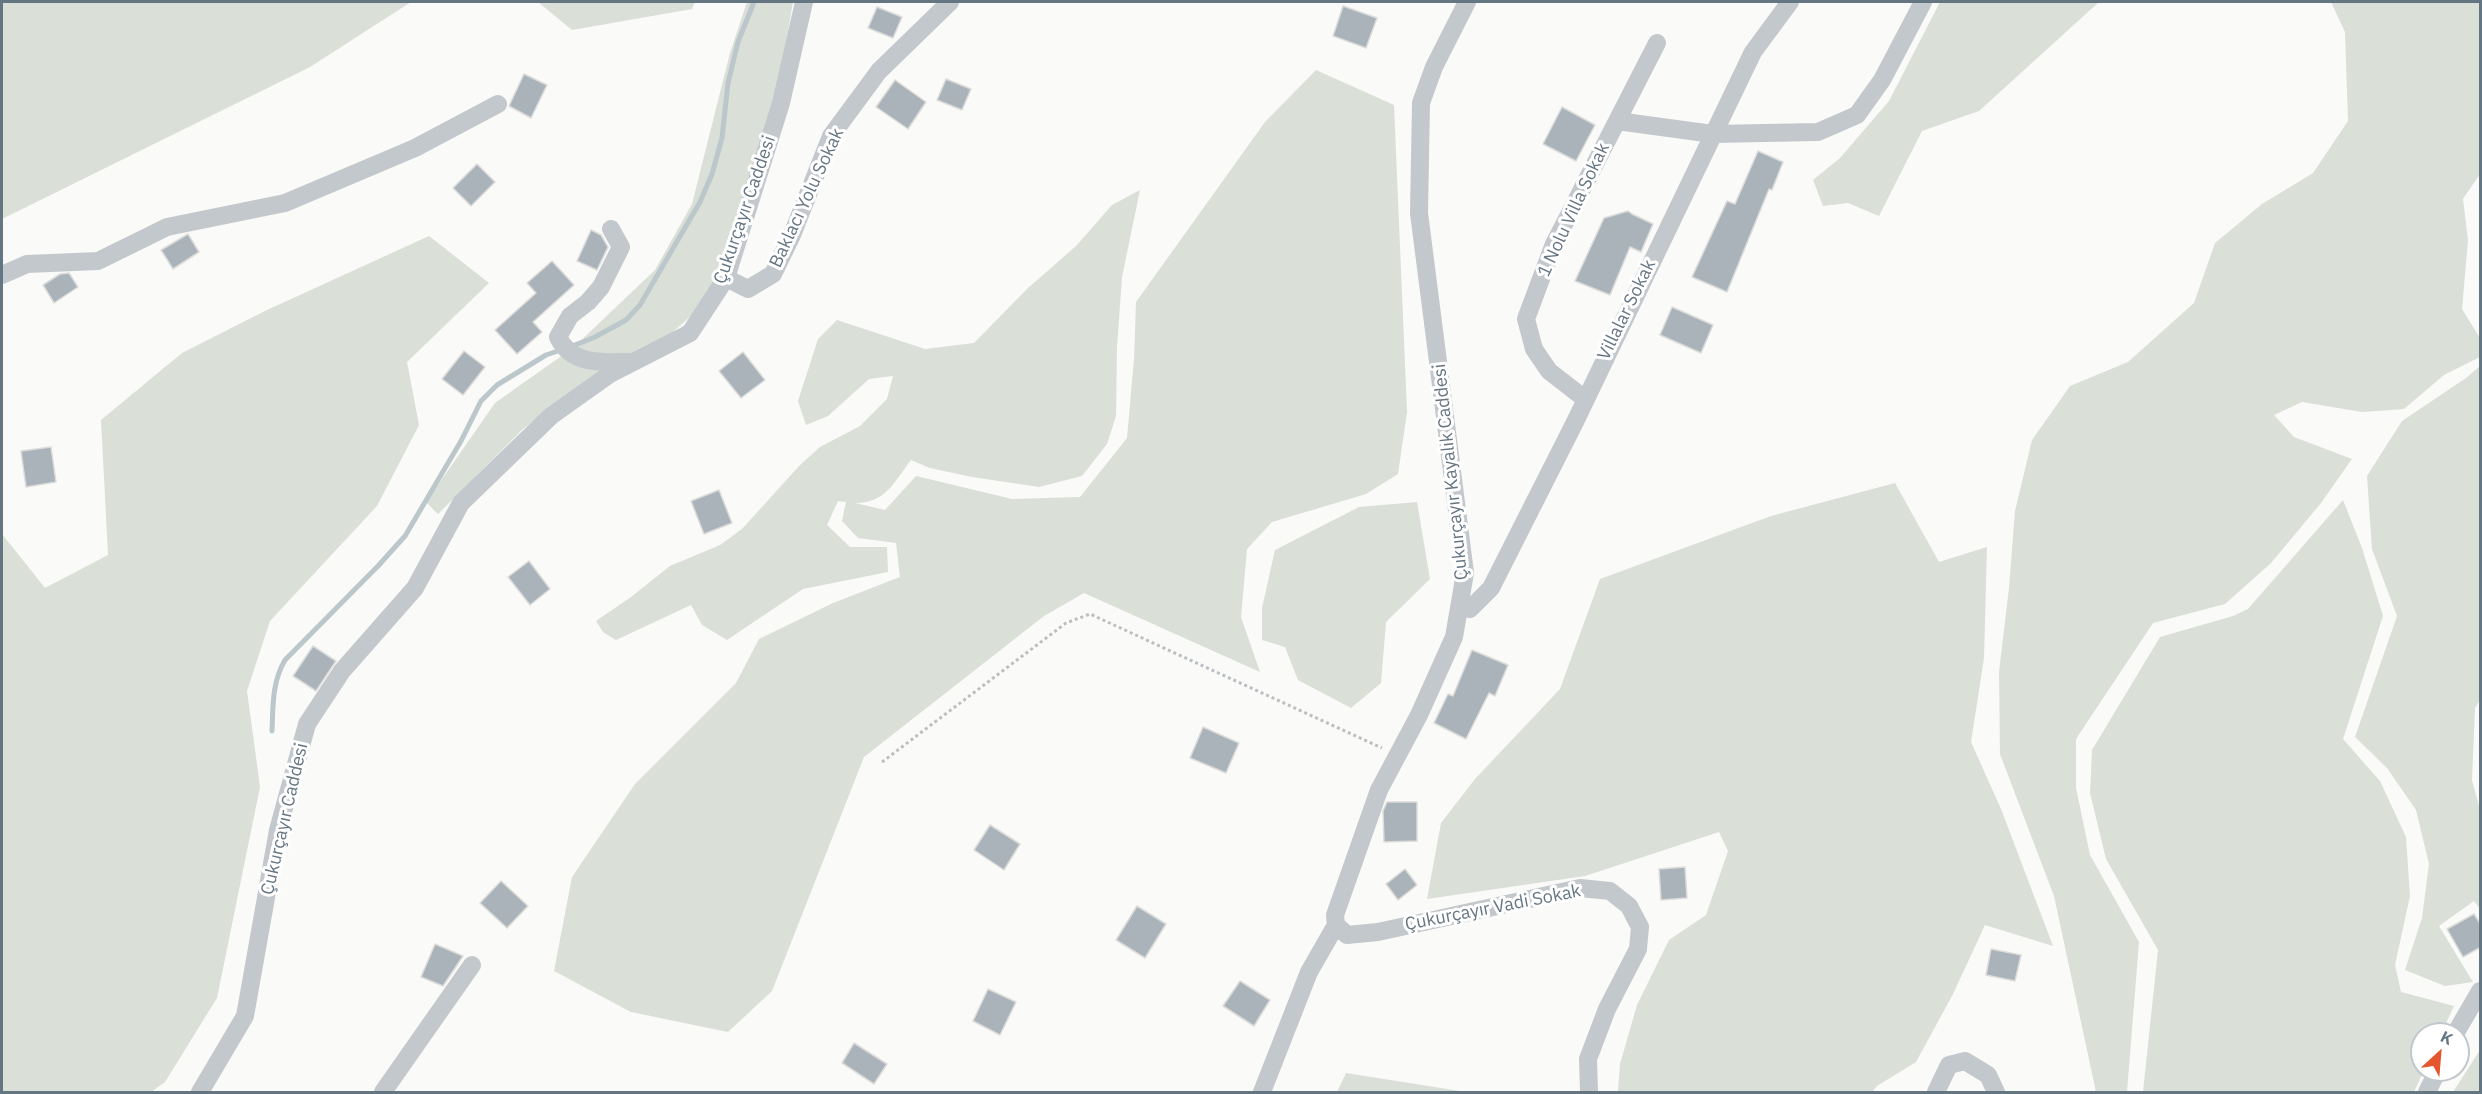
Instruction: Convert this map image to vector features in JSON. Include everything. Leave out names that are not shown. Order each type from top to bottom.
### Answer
[{"type":"street","name":"Çukurçayır Caddesi","points":[[200,1092],[245,1016],[278,830],[307,724],[342,671],[415,588],[460,503],[551,416],[610,374],[690,333],[726,278],[781,103],[804,2]]},
{"type":"street","name":"Baklacı Yolu Sokak","points":[[726,278],[748,289],[773,274],[792,235],[831,136],[879,71],[950,2]]},
{"type":"street","name":"Çukurçayır Kayalık Caddesi","points":[[1263,1092],[1309,972],[1336,925],[1335,915],[1379,790],[1419,715],[1454,637],[1461,605],[1465,573],[1419,213],[1420,103],[1434,68],[1467,2]]},
{"type":"street","name":"Villalar Sokak","points":[[1461,605],[1470,609],[1491,588],[1753,52],[1790,2]]},
{"type":"street","points":[[1617,122],[1713,134],[1818,132],[1857,115],[1882,81],[1923,2]]},
{"type":"street","name":"1 Nolu Villa Sokak","points":[[1585,399],[1549,371],[1534,349],[1526,319],[1554,244],[1657,43]]},
{"type":"street","points":[[2,275],[27,264],[98,261],[166,227],[285,203],[415,148],[498,104]]},
{"type":"street","points":[[611,229],[621,247],[610,271],[588,302],[570,315],[558,337],[563,346],[577,358],[596,362],[634,362]]},
{"type":"street","name":"Çukurçayır Vadi Sokak","points":[[1336,925],[1347,936],[1378,932],[1580,888],[1610,891],[1629,906],[1640,927],[1638,949],[1607,1009],[1588,1059],[1589,1092]]},
{"type":"street","points":[[383,1092],[472,965]]},
{"type":"street","points":[[2462,1022],[2481,991]]},
{"type":"street","points":[[1936,1092],[1949,1065],[1965,1060],[1988,1075],[1996,1092]]},
{"type":"path","points":[[882,762],[1066,623],[1090,614],[1397,755]]},
{"type":"shaded area","points":[[2,2],[411,2],[310,67],[2,219]]},
{"type":"shaded area","points":[[538,2],[695,2],[692,9],[572,30]]},
{"type":"shaded area","points":[[747,2],[793,2],[780,78],[716,279],[694,313],[672,333],[583,383],[523,429],[438,514],[426,502],[495,403],[574,347],[655,270],[692,204],[730,53]]},
{"type":"shaded area","points":[[1940,2],[2099,2],[1979,111],[1922,131],[1879,216],[1848,203],[1823,206],[1813,180],[1840,158],[1889,101]]},
{"type":"shaded area","points":[[2331,2],[2480,2],[2480,174],[2463,199],[2468,240],[2462,309],[2480,338],[2480,357],[2444,375],[2404,409],[2362,412],[2302,402],[2274,415],[2294,437],[2352,459],[2321,503],[2271,563],[2225,604],[2153,623],[2076,739],[2076,788],[2090,855],[2139,942],[2127,1092],[2096,1092],[2054,896],[2000,754],[1999,672],[2015,511],[2032,440],[2070,386],[2128,362],[2194,303],[2215,243],[2262,204],[2313,173],[2348,121],[2345,32]]},
{"type":"shaded area","points":[[1316,70],[1394,105],[1407,412],[1398,474],[1366,494],[1272,522],[1247,549],[1241,617],[1260,672],[1084,593],[1044,616],[864,757],[772,991],[728,1032],[631,1012],[554,971],[572,877],[635,784],[736,683],[759,639],[833,603],[900,577],[896,543],[858,538],[842,521],[846,502],[838,501],[827,525],[850,547],[887,547],[888,572],[803,589],[727,640],[702,625],[691,605],[616,640],[603,632],[596,621],[670,566],[720,545],[742,529],[800,465],[820,447],[860,426],[887,399],[893,376],[869,379],[828,416],[806,425],[798,401],[818,339],[837,320],[925,349],[974,343],[1028,288],[1076,246],[1112,205],[1140,190],[1122,277],[1117,347],[1116,416],[1107,444],[1082,476],[1039,487],[972,477],[930,468],[911,460],[882,495],[866,502],[855,503],[885,510],[916,476],[1012,499],[1080,497],[1127,438],[1136,302],[1265,122]]},
{"type":"shaded area","points":[[429,236],[489,283],[407,362],[419,425],[377,506],[270,621],[247,691],[260,787],[217,998],[165,1082],[151,1092],[2,1092],[2,534],[45,588],[108,555],[101,420],[182,353],[267,310]]},
{"type":"shaded area","points":[[2480,366],[2480,700],[2475,708],[2472,780],[2480,810],[2480,909],[2474,901],[2439,926],[2473,982],[2445,986],[2405,970],[2422,918],[2429,864],[2416,810],[2387,768],[2355,737],[2397,616],[2372,549],[2367,476],[2402,421]]},
{"type":"shaded area","points":[[1895,483],[1939,562],[1987,547],[1984,658],[1971,742],[2001,809],[2053,946],[1985,925],[1953,994],[1916,1062],[1877,1086],[1872,1092],[1618,1092],[1620,1064],[1637,1005],[1669,940],[1706,915],[1728,851],[1719,832],[1585,876],[1427,899],[1441,823],[1475,779],[1560,689],[1600,579],[1771,516]]},
{"type":"shaded area","points":[[2343,500],[2362,548],[2383,616],[2343,739],[2380,781],[2406,837],[2410,896],[2395,965],[2401,992],[2454,1006],[2447,1022],[2410,1022],[2410,1082],[2419,1082],[2414,1092],[2143,1092],[2158,950],[2106,859],[2090,793],[2092,750],[2160,637],[2233,616],[2248,609]]},
{"type":"shaded area","points":[[1417,502],[1430,579],[1386,622],[1381,683],[1351,708],[1298,680],[1285,647],[1262,640],[1262,608],[1275,550],[1359,507]]},
{"type":"shaded area","points":[[2480,1050],[2480,1092],[2453,1092],[2459,1082],[2470,1082],[2470,1066]]},
{"type":"shaded area","points":[[1346,1073],[1466,1092],[1337,1092]]},
{"type":"building","points":[[1343,6],[1377,18],[1366,48],[1333,36]]},
{"type":"building","points":[[877,7],[902,17],[893,38],[868,28]]},
{"type":"building","points":[[524,74],[547,85],[531,118],[509,106]]},
{"type":"building","points":[[946,79],[971,89],[962,110],[937,100]]},
{"type":"building","points":[[895,80],[926,102],[908,129],[876,107]]},
{"type":"building","points":[[1562,107],[1595,125],[1576,161],[1543,144]]},
{"type":"building","points":[[1758,151],[1783,162],[1772,190],[1769,189],[1727,292],[1692,277],[1727,201],[1735,204]]},
{"type":"building","points":[[477,164],[495,182],[471,206],[453,188]]},
{"type":"building","points":[[1628,211],[1653,224],[1641,252],[1630,247],[1610,295],[1575,281],[1604,218]]},
{"type":"building","points":[[591,230],[601,235],[608,247],[597,270],[577,261]]},
{"type":"building","points":[[188,234],[199,252],[173,269],[161,250]]},
{"type":"building","points":[[552,261],[574,285],[533,322],[542,332],[517,354],[495,330],[536,293],[527,283]]},
{"type":"building","points":[[69,273],[78,287],[54,303],[43,285],[60,274]]},
{"type":"building","points":[[1672,307],[1713,325],[1701,353],[1660,335]]},
{"type":"building","points":[[464,351],[485,367],[463,395],[442,379]]},
{"type":"building","points":[[743,352],[765,380],[741,398],[719,371]]},
{"type":"building","points":[[51,447],[56,482],[26,487],[21,451]]},
{"type":"building","points":[[719,490],[732,523],[704,534],[691,501]]},
{"type":"building","points":[[529,561],[550,589],[530,605],[508,577]]},
{"type":"building","points":[[313,646],[336,661],[316,691],[293,676]]},
{"type":"building","points":[[1472,650],[1508,665],[1495,696],[1489,693],[1466,739],[1434,723],[1448,694],[1453,696]]},
{"type":"building","points":[[1203,727],[1239,743],[1226,773],[1190,758]]},
{"type":"building","points":[[1387,802],[1417,802],[1417,841],[1384,842],[1383,811]]},
{"type":"building","points":[[990,825],[1020,844],[1004,870],[974,850]]},
{"type":"building","points":[[1685,867],[1687,898],[1661,900],[1659,869]]},
{"type":"building","points":[[1405,869],[1417,885],[1398,900],[1386,884]]},
{"type":"building","points":[[501,881],[528,906],[507,928],[480,903]]},
{"type":"building","points":[[1137,906],[1166,924],[1145,958],[1116,940]]},
{"type":"building","points":[[2474,914],[2481,925],[2481,947],[2463,957],[2447,929]]},
{"type":"building","points":[[435,944],[463,956],[443,986],[421,977]]},
{"type":"building","points":[[1991,949],[2021,955],[2015,981],[1986,975]]},
{"type":"building","points":[[1240,981],[1270,1000],[1254,1026],[1223,1006]]},
{"type":"building","points":[[988,989],[1016,1002],[1000,1035],[973,1021]]},
{"type":"building","points":[[854,1043],[887,1064],[874,1084],[842,1063]]},
{"type":"waterway","points":[[570,347],[595,337],[626,320],[640,305],[700,202],[712,174],[722,138],[728,83],[738,42],[754,2]]},
{"type":"waterway","points":[[272,731],[275,686],[285,660],[405,536],[461,441],[481,401],[497,385],[546,355],[561,350]]}]
